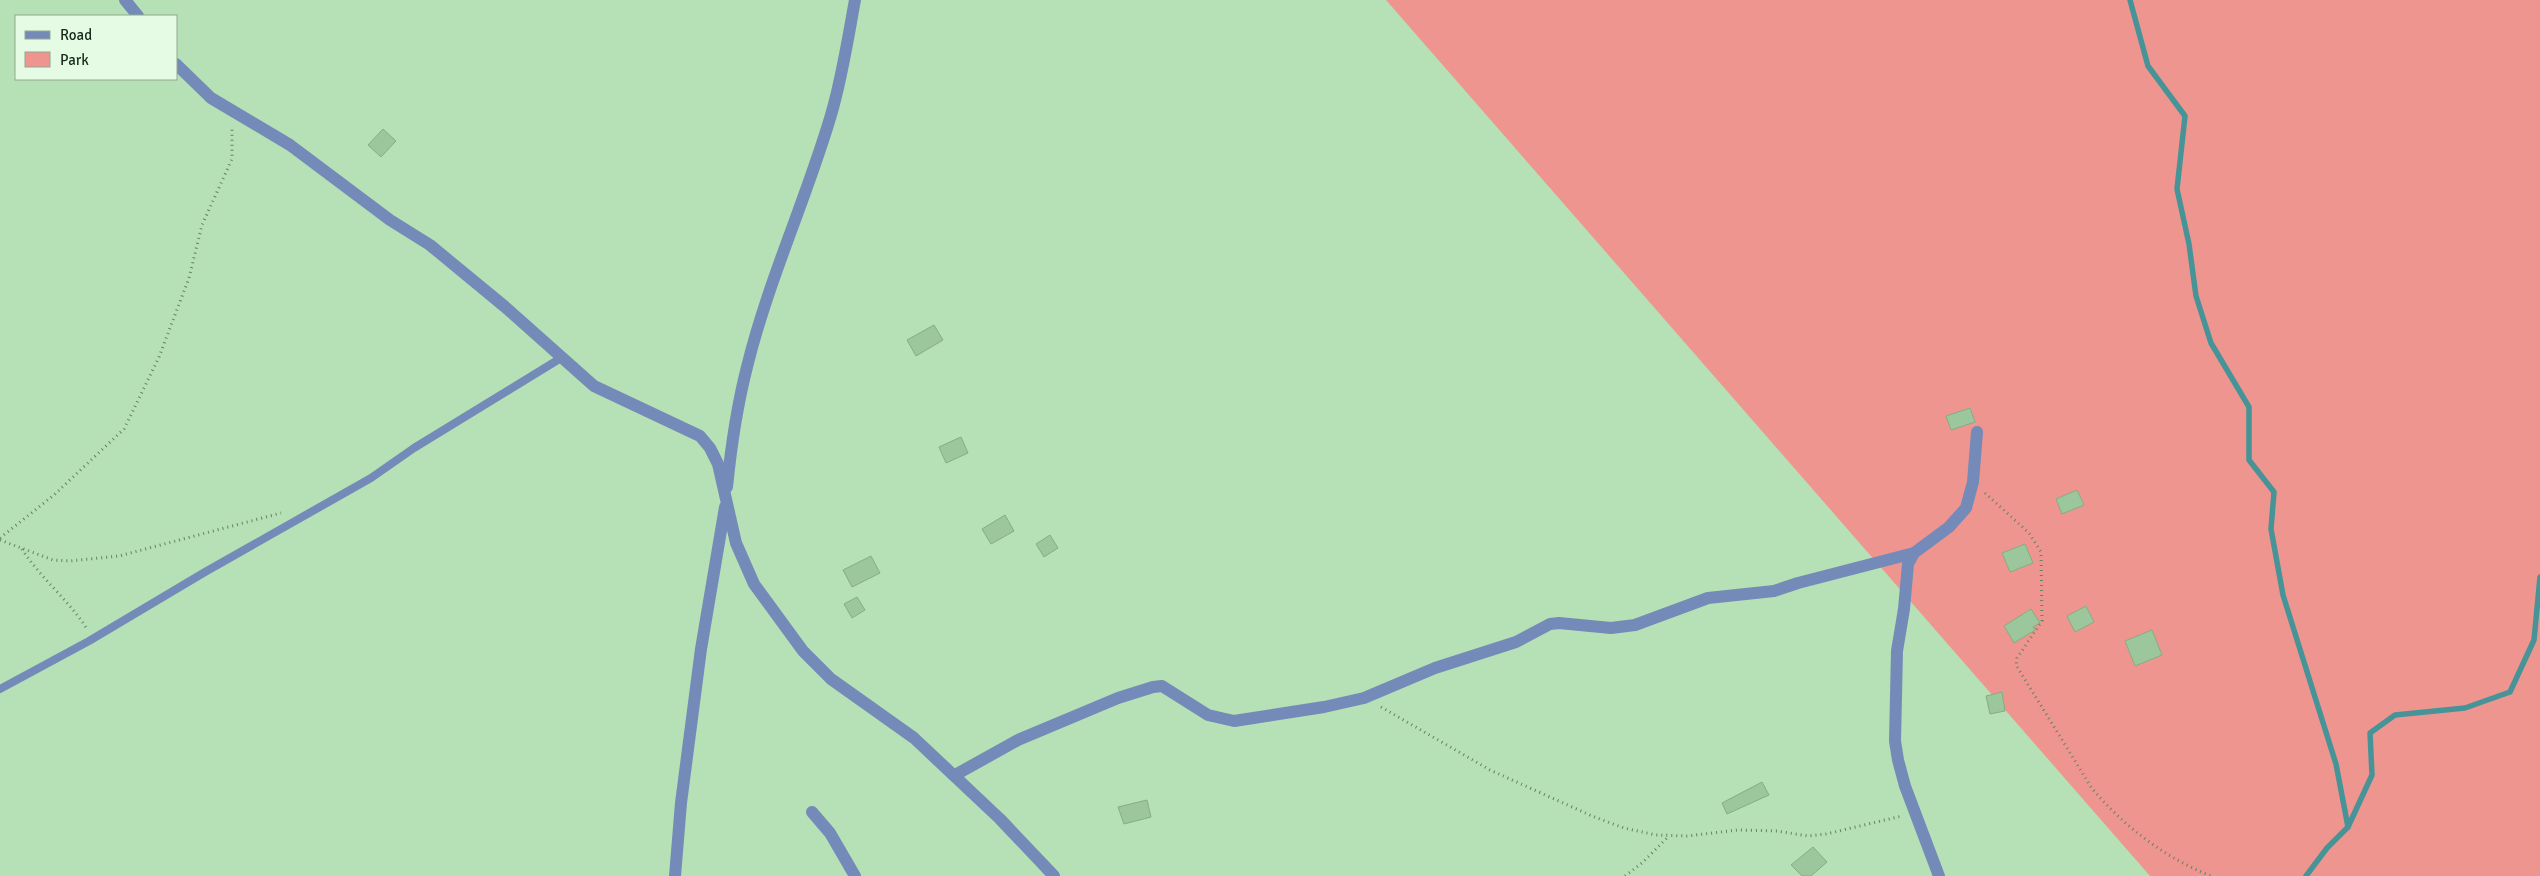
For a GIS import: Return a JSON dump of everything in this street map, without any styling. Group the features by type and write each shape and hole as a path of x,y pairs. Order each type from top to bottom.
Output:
{"street":[{"path":"125,0 137,15"},
{"path":"675,876 681,803 701,649 726,500 731,450 747,367 779,263 798,215 831,114 855,0"},
{"path":"178,66 211,98 290,145 382,214 430,245 504,306 594,386 700,436 710,448 718,464 736,543 754,584 803,651 831,679 906,732 955,776 1054,876"},
{"path":"955,776 1018,740 1118,698 1153,687 1162,686 1208,715 1234,721 1324,707 1364,698 1435,668 1516,642 1550,624 1559,623 1611,628 1635,625 1708,598 1774,591 1914,553 1957,520 1966,508 1973,482 1977,432"},
{"path":"1914,553 1908,564 1904,609 1897,651 1895,741 1905,786 1939,876"},
{"path":"812,812 830,833 855,876"}],"lane":[{"path":"0,689 93,639 205,572 371,478 414,448 561,358"}],"path":[{"path":"230,110 232,158 202,225 189,278 159,357 124,429 54,495 0,539 52,560 96,560 119,556 283,512"},
{"path":"1973,482 2029,533 2041,552 2042,621 2017,658 2016,665 2091,787 2105,804 2141,836 2162,850 2211,876"},
{"path":"22,548 35,569 80,618 93,639"},
{"path":"1364,698 1490,770 1592,816 1624,828 1668,837 1738,830 1777,830 1808,836 1826,834 1915,813"},
{"path":"1626,876 1668,837"}],"green space":[{"path":"1386,0 2540,0 2540,876 2150,876"}],"building":[{"path":"383,129 396,141 381,157 368,145"},
{"path":"934,325 943,340 916,356 907,340"},
{"path":"1970,408 1975,422 1951,430 1946,416"},
{"path":"961,437 968,453 946,463 939,447"},
{"path":"2077,490 2084,505 2062,514 2056,499"},
{"path":"1005,515 1014,531 991,544 982,529"},
{"path":"1050,535 1058,548 1044,557 1036,544"},
{"path":"2025,544 2033,563 2010,572 2002,553"},
{"path":"871,556 880,573 852,587 843,570"},
{"path":"857,597 865,610 852,618 844,604"},
{"path":"2086,606 2094,622 2075,632 2067,616"},
{"path":"2031,609 2040,623 2033,627 2035,630 2014,643 2004,626"},
{"path":"2152,630 2162,655 2135,666 2125,641"},
{"path":"2002,692 2005,711 1990,714 1986,696"},
{"path":"1762,782 1769,795 1727,814 1722,803"},
{"path":"1147,800 1151,817 1124,824 1118,807"},
{"path":"1813,847 1827,862 1811,876 1802,876 1791,865"}],"waterway":[{"path":"2130,0 2148,66 2185,116 2177,189 2189,244 2196,296 2211,343 2249,407 2249,460 2274,492 2271,529 2283,595 2336,764 2348,827 2327,848 2306,876"},
{"path":"2348,827 2372,775 2370,733 2395,715 2465,708 2510,692 2534,640 2540,577"}]}
